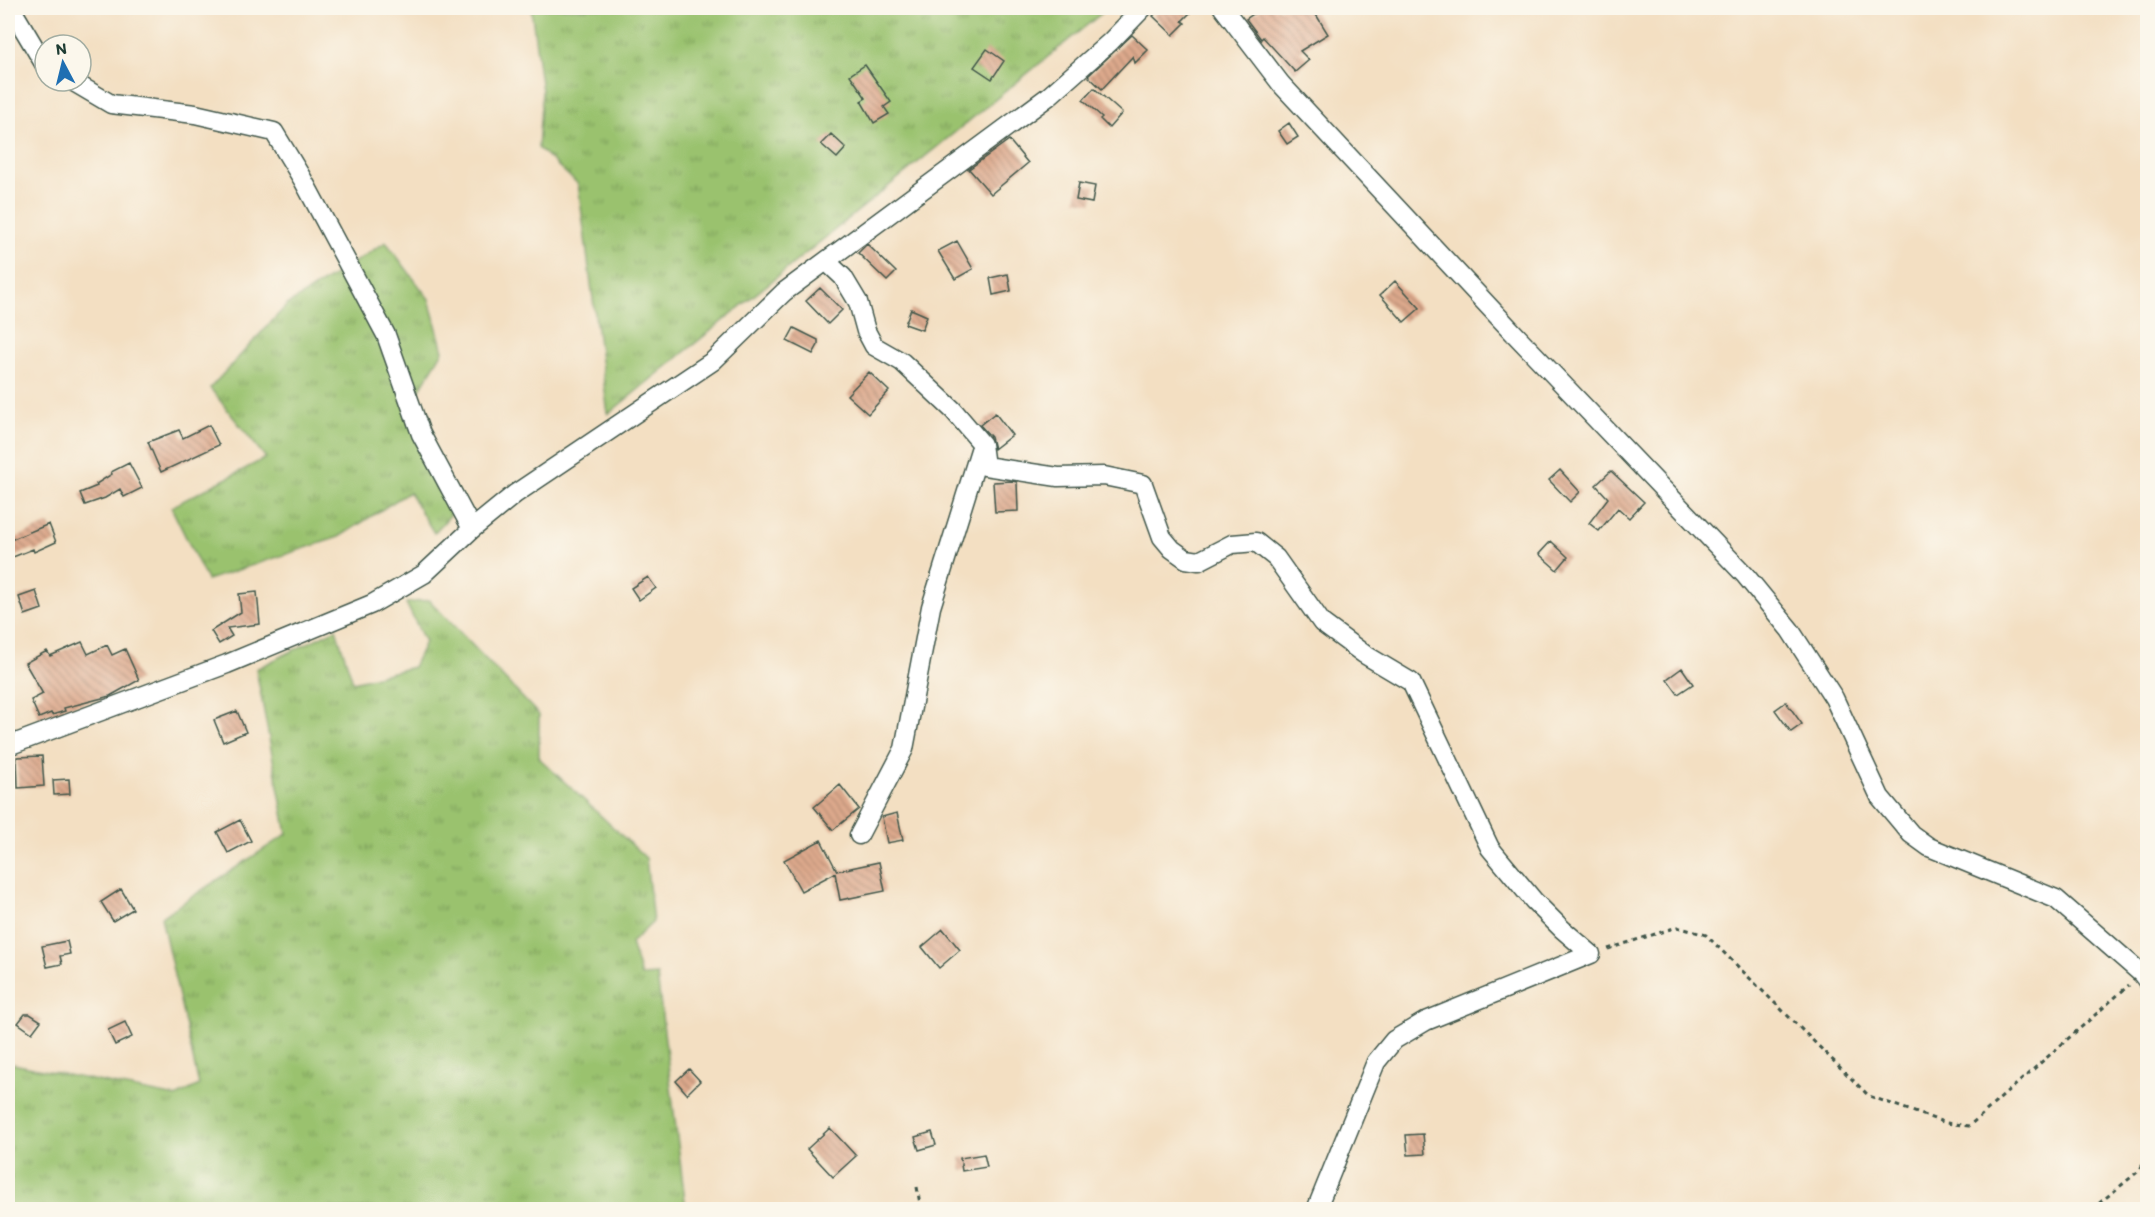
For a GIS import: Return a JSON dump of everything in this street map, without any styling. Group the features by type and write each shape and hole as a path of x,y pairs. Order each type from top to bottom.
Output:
{"street":[{"path":"11,8 33,45"},
{"path":"8,746 227,664 372,604 424,574 472,529 515,494 713,361 784,292 1049,96 1110,42 1143,8"},
{"path":"1223,8 1281,84 1509,328 1745,575 1790,630 1834,699 1880,797 1911,834 1929,847 2056,899 2145,978"},
{"path":"92,93 111,104 195,114 274,132 303,180 386,334 421,434 472,529"},
{"path":"827,262 843,277 858,302 866,330 874,346 902,362 930,387 982,444 985,466 1058,477 1104,476 1143,484 1162,537 1186,560 1199,561 1232,544 1256,542 1276,558 1322,623 1365,654 1411,682 1490,848 1534,901 1592,954"},
{"path":"859,835 903,749 931,607 982,444"},
{"path":"1559,966 1563,950 1562,929"},
{"path":"1316,1209 1376,1062 1394,1040 1426,1021 1592,954"}],"path":[{"path":"1592,954 1677,927 1706,935 1869,1096 1946,1123 1969,1126 2145,978"},
{"path":"2093,1209 2140,1170 2148,1154"},
{"path":"917,1187 921,1209"}],"green space":[{"path":"531,8 1108,8 608,414 578,184 538,148 542,91"},
{"path":"386,242 429,299 443,351 406,412 452,513 434,533 409,492 339,537 207,580 171,507 266,458 210,388 287,305"},
{"path":"429,600 539,715 539,758 646,858 653,922 631,943 641,976 657,975 686,1209 8,1209 8,1063 176,1097 199,1085 161,917 287,834 256,669 336,629 353,682 413,667 425,642 406,603"}],"building":[{"path":"1161,8 1195,8 1182,21 1185,23 1173,35 1153,16"},
{"path":"1262,8 1312,8 1328,34 1300,51 1309,60 1295,72 1263,37 1261,39 1246,19"},
{"path":"1132,35 1148,50 1135,63 1133,56 1102,89 1088,76"},
{"path":"987,49 1004,61 992,79 974,67"},
{"path":"865,65 891,102 884,107 889,114 874,123 861,101 866,98 850,75"},
{"path":"1094,88 1122,113 1109,128 1100,119 1102,117 1083,100"},
{"path":"1289,123 1298,137 1287,144 1278,131"},
{"path":"831,134 846,148 837,158 821,144"},
{"path":"1009,140 1028,163 991,194 969,169"},
{"path":"1079,183 1095,186 1092,203 1076,200"},
{"path":"957,241 973,269 955,279 938,251"},
{"path":"867,244 896,272 887,281 858,253"},
{"path":"1008,274 1011,291 993,295 990,278"},
{"path":"1395,281 1420,308 1404,322 1380,295"},
{"path":"820,288 842,310 828,324 806,301"},
{"path":"911,309 927,316 922,330 905,324"},
{"path":"794,328 818,340 813,354 787,341"},
{"path":"869,372 889,391 868,414 847,395"},
{"path":"995,413 1012,435 994,449 991,437 980,425"},
{"path":"209,425 219,445 161,472 148,442 179,430 183,438"},
{"path":"129,463 142,488 124,497 120,489 105,498 85,505 80,493 97,486 96,484 112,474 111,472"},
{"path":"1560,470 1580,492 1570,502 1549,480"},
{"path":"1611,471 1644,502 1629,518 1618,508 1599,531 1589,523 1608,498 1596,485"},
{"path":"993,482 1017,482 1018,511 995,512"},
{"path":"49,524 56,542 34,552 33,549 8,559 8,541"},
{"path":"1551,541 1568,557 1557,570 1539,554"},
{"path":"648,577 656,588 639,600 631,588"},
{"path":"36,591 42,609 25,615 19,597"},
{"path":"257,592 260,624 227,628 232,636 219,644 211,631 241,612 239,594"},
{"path":"82,642 88,654 107,645 112,655 125,649 139,680 110,696 64,708 65,711 39,718 31,700 43,694 25,663 47,651 50,656"},
{"path":"1682,668 1693,684 1678,694 1667,679"},
{"path":"1786,702 1802,724 1791,732 1775,710"},
{"path":"237,711 246,732 223,742 214,720"},
{"path":"42,756 44,786 18,788 17,757"},
{"path":"69,779 70,794 54,795 53,780"},
{"path":"840,785 859,809 833,830 814,807"},
{"path":"897,813 903,840 887,843 882,817"},
{"path":"240,820 251,841 228,853 217,832"},
{"path":"821,840 837,871 879,862 885,891 840,900 835,873 801,891 784,860"},
{"path":"121,889 133,909 113,921 101,902"},
{"path":"943,929 960,950 939,968 922,947"},
{"path":"67,941 70,954 60,956 62,964 47,967 42,946"},
{"path":"25,1014 30,1014 41,1021 32,1033 18,1023"},
{"path":"125,1022 132,1037 115,1045 108,1030"},
{"path":"689,1069 700,1081 687,1094 676,1081"},
{"path":"830,1128 856,1156 833,1177 807,1149"},
{"path":"932,1132 936,1145 919,1150 915,1137"},
{"path":"1423,1134 1425,1154 1408,1155 1406,1135"},
{"path":"984,1154 987,1167 962,1171 960,1158"}]}
